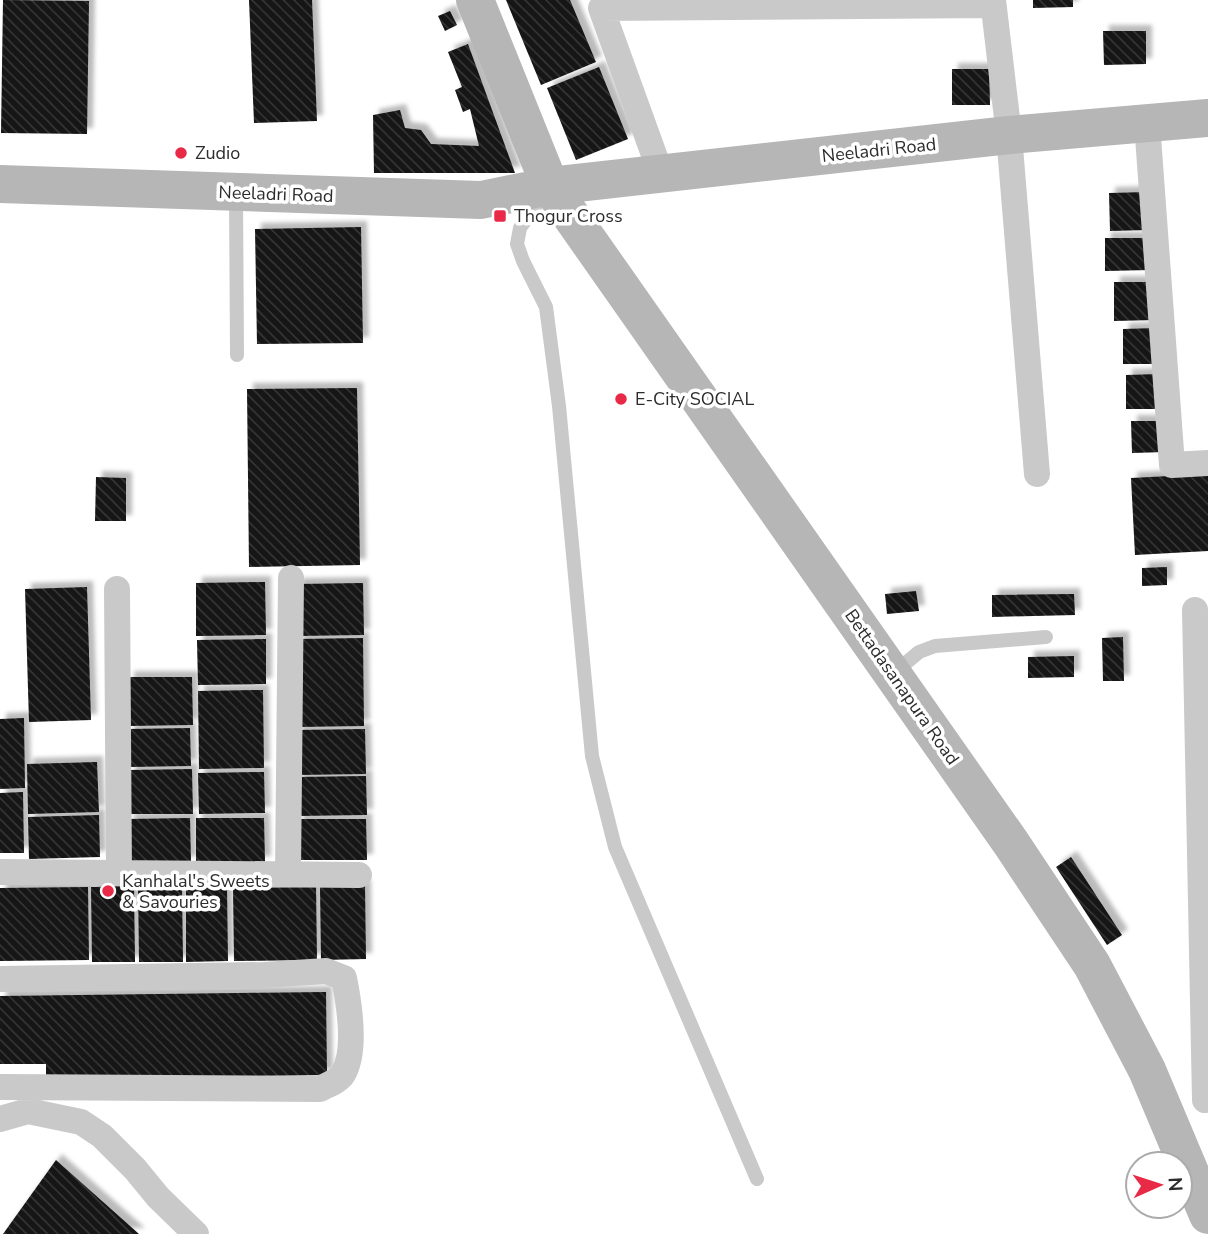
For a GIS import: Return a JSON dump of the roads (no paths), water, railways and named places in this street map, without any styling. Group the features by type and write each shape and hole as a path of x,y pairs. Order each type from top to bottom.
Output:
{"street":[{"path":"475,0 550,186"},
{"path":"661,174 601,8 993,3 1009,135 1037,474"},
{"name":"Neeladri Road","path":"0,184 481,200 550,186 1009,135 1208,118"},
{"path":"1147,123 1171,465 1208,463"},
{"name":"Bettadasanapura Road","path":"550,186 1011,843 1092,965 1147,1070 1208,1215"},
{"path":"288,873 291,578"},
{"path":"117,589 119,873"},
{"path":"1159,1100 1206,1100 1203,754 1195,610"},
{"path":"0,873 359,875"},
{"path":"0,979 264,975 327,971 344,978 350,1007 349,1059 342,1076 320,1089 0,1087"},
{"path":"0,1119 28,1111 81,1122 102,1136 196,1234"}],"lane":[{"path":"550,186 520,228 517,244 546,307 560,420 592,756 615,846 757,1179"},
{"path":"236,192 237,355"},
{"path":"892,674 919,652 934,646 1046,637"}],"place":[{"name":"Zudio","path":"181,153"},
{"name":"Thogur Cross","path":"500,216"},
{"name":"E-City SOCIAL","path":"621,399"},
{"name":"Kanhalal's Sweets & Savouries","path":"108,891"}]}
